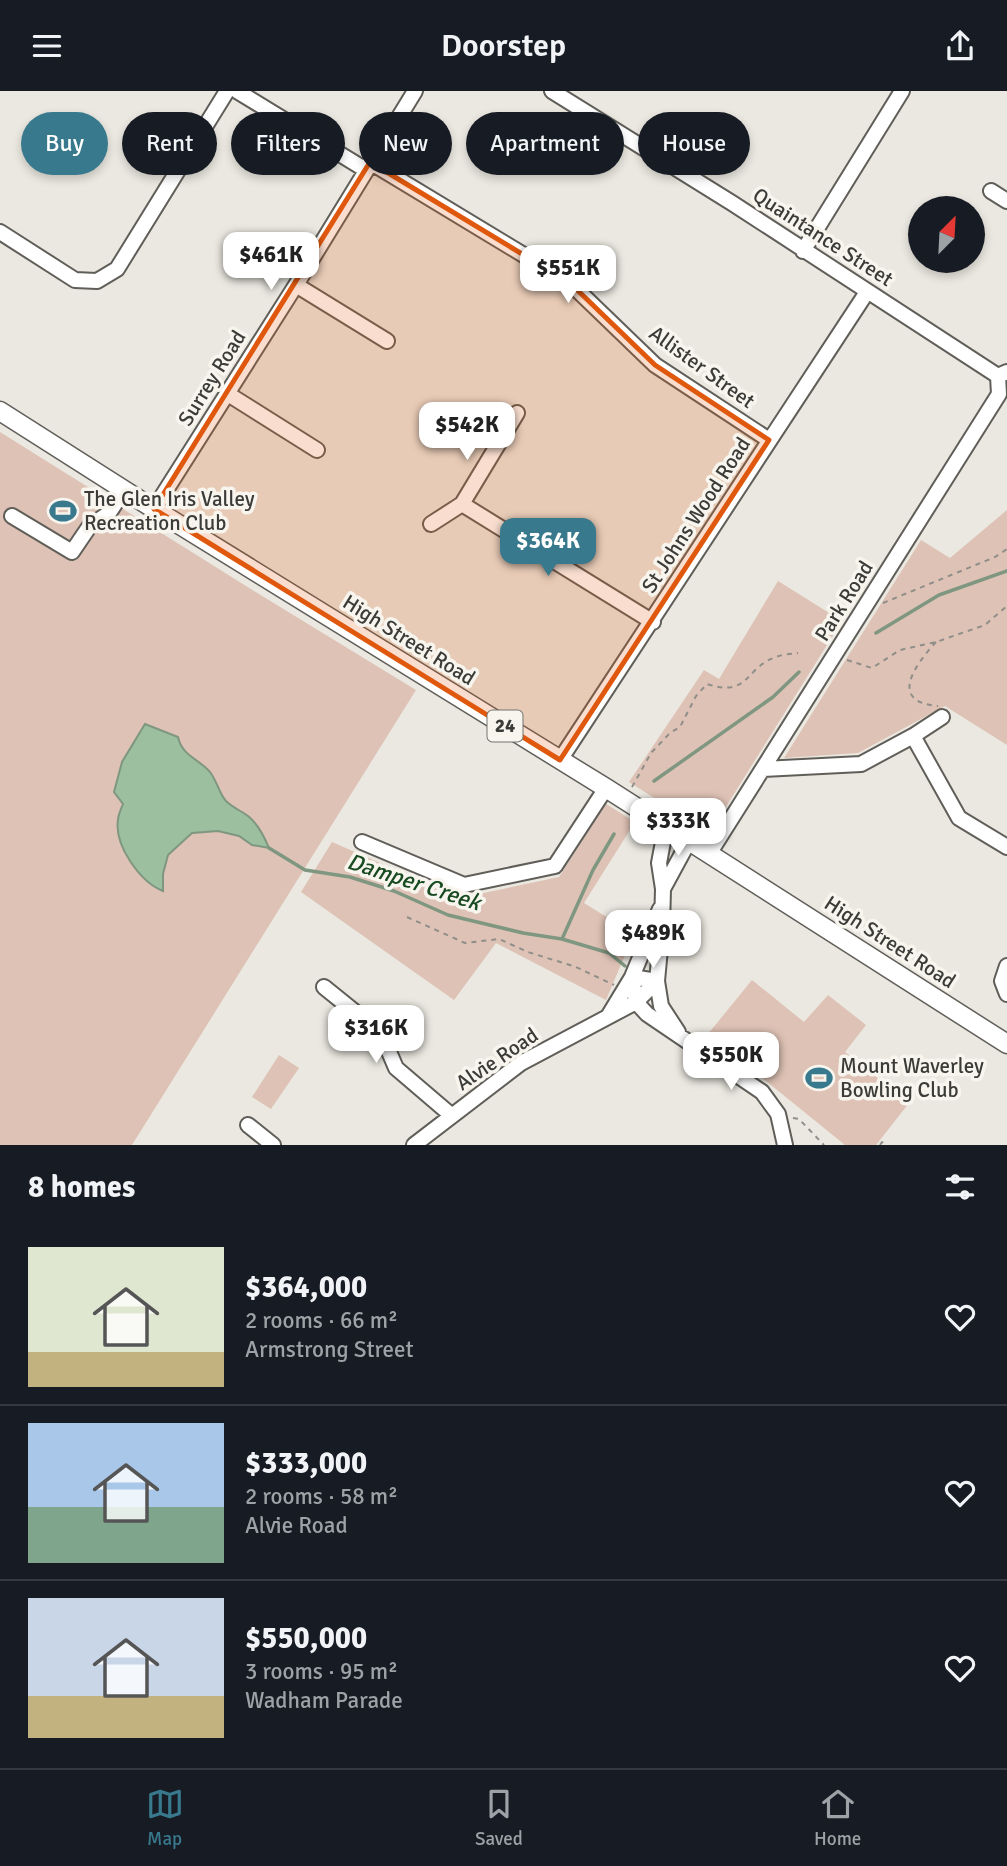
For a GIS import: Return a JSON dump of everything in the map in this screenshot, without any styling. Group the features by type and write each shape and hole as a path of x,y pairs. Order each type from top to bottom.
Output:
{"main road":[{"name":"High Street Road","path":"0,411 606,788 1007,1044"}],"street":[{"path":"0,233 75,280 97,281 117,269 228,91"},
{"name":"Allister Street","path":"237,91 359,161"},
{"name":"Surrey Road","path":"402,112 415,91"},
{"name":"Quaintance Street","path":"552,91 732,203 867,292 1003,374"},
{"path":"803,251 902,91"},
{"name":"Surrey Road","path":"154,509 363,175"},
{"name":"Allister Street","path":"384,175 570,283 655,365 769,440"},
{"path":"992,191 1007,201"},
{"path":"296,285 387,341"},
{"name":"St Johns Wood Road","path":"560,760 867,292"},
{"name":"Park Road","path":"709,854 999,394 1003,374"},
{"path":"228,394 317,450"},
{"path":"431,524 462,504 517,413"},
{"path":"12,516 72,552 89,527 109,513 124,490"},
{"path":"462,504 653,622"},
{"path":"763,769 861,764 913,736 945,712"},
{"path":"913,736 960,818 1007,847"},
{"path":"362,842 464,885 555,866 606,788"},
{"name":"Alvie Road","path":"414,1145 521,1063 636,1002 657,981 663,889 659,863 666,826"},
{"name":"Alvie Road","path":"663,889 689,841"},
{"name":"Alvie Road","path":"609,1015 632,977 661,906"},
{"path":"662,926 686,940"},
{"path":"1007,967 1002,981 1007,994"},
{"path":"686,1041 672,1025 662,1006 657,981 632,977 636,1002 647,1014 686,1041 762,1092 778,1114 785,1145"},
{"path":"324,987 381,1033 396,1068 451,1115"},
{"path":"248,1125 273,1145"}],"path":[{"path":"868,602 881,604 995,557 1007,549"},
{"path":"833,658 872,668 900,650 936,642 985,625 1007,606"},
{"path":"936,642 914,670 909,682 909,692 926,705 945,712"},
{"path":"632,788 651,753 670,733 680,727 696,697 707,684 722,689 745,683 775,657 798,653"},
{"path":"407,917 465,943 499,939 528,952 576,967 624,991"},
{"path":"778,1114 799,1119 824,1145"},
{"path":"880,1145 882,1142 886,1145"}],"highlighted area":[{"path":"370,162 570,283 655,365 769,440 560,760 154,509"}],"shaded area":[{"path":"0,432 416,690 132,1145 0,1145"},
{"path":"1007,510 1007,745 945,706 858,753 784,758 921,540 950,558"},
{"path":"778,581 842,621 712,829 705,830 629,782 704,670 719,679"},
{"path":"145,724 178,737 183,749 210,772 226,801 255,823 269,848 252,845 239,836 218,831 192,833 168,855 163,874 163,891 146,880 130,861 120,840 118,818 123,804 114,792 122,762"},
{"path":"606,804 635,822 584,903 634,934 606,1000 496,943 454,1000 301,892 332,842 460,898 559,877"},
{"name":"Mount Waverley Bowling Club","path":"752,980 804,1022 828,995 866,1025 845,1052 909,1103 876,1145 845,1145 708,1034"},
{"path":"279,1055 299,1068 271,1109 252,1097"}],"waterway":[{"name":"Damper Creek","path":"876,633 939,595 1007,571"},
{"name":"Damper Creek","path":"654,781 773,697 799,672"},
{"name":"Damper Creek","path":"269,848 305,870 350,877 394,891 448,915 523,933 562,939 593,870 614,834"},
{"path":"562,939 609,953 625,966"}],"place":[{"name":"The Glen Iris Valley Recreation Club","path":"63,511"},
{"name":"Mount Waverley Bowling Club","path":"819,1078"}]}
